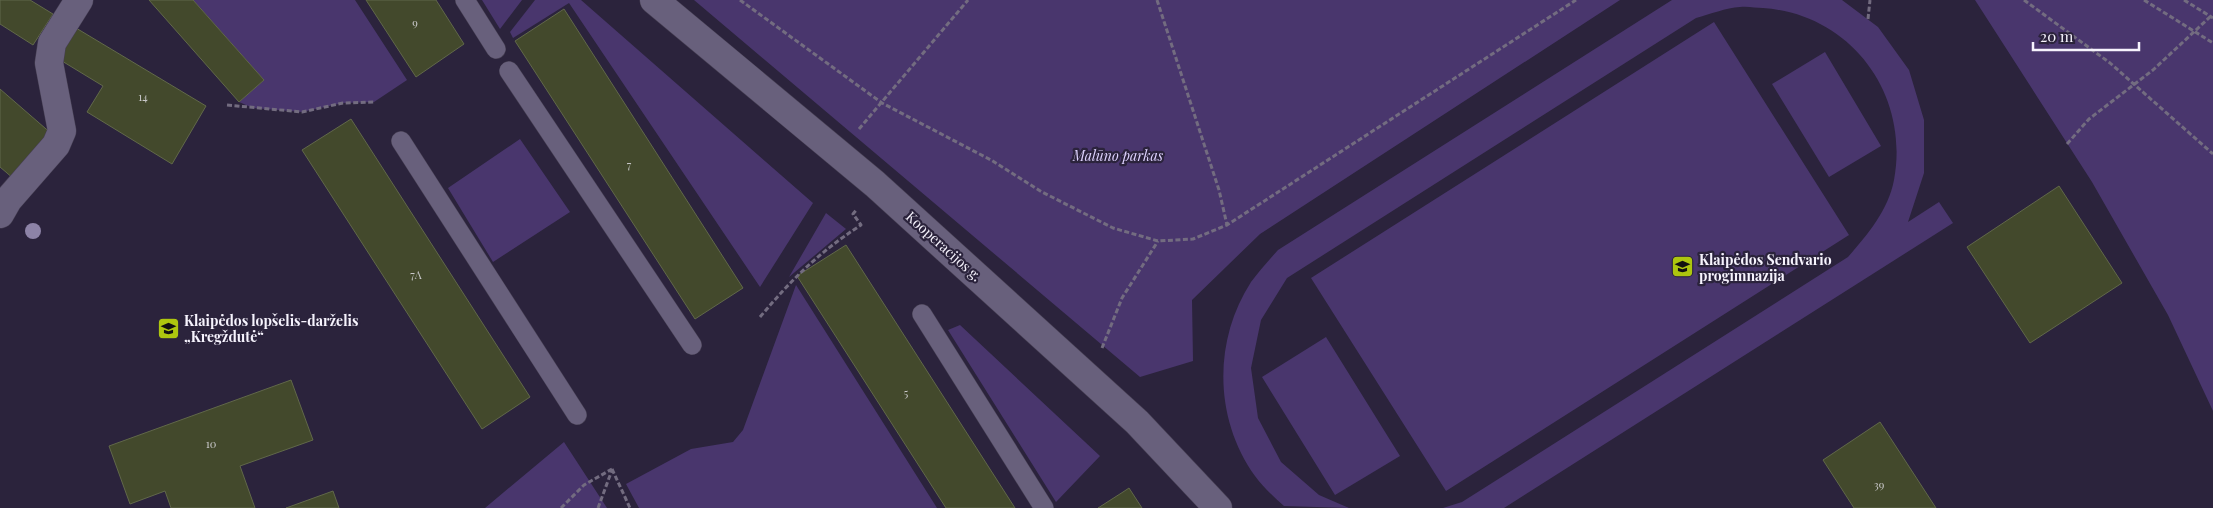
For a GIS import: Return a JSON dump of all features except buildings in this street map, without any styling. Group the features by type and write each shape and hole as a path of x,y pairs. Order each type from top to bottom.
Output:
{"street":[{"path":"0,214 8,200 56,145 62,131 49,63 52,42 79,0"},
{"name":"Kooperacijos g.","path":"654,0 875,184 1137,422 1218,508"}],"lane":[{"path":"464,0 496,49"},
{"path":"509,71 692,345"},
{"path":"401,141 577,415"},
{"path":"922,314 1044,508"}],"path":[{"path":"740,0 882,103 991,160 1042,192 1113,228 1158,241 1192,239 1227,225 1576,0"},
{"path":"882,103 968,0"},
{"path":"1157,0 1219,190 1227,225"},
{"path":"1868,19 1870,0"},
{"path":"2024,0 2110,63 2213,154"},
{"path":"2144,0 2213,43"},
{"path":"2067,144 2089,119 2153,70 2212,17 2184,0"},
{"path":"227,105 302,112 343,103 374,102"},
{"path":"760,317 790,281 828,247 861,225"},
{"path":"1090,378 1122,298 1158,241"},
{"path":"561,508 584,485 612,469"},
{"path":"598,508 612,469"},
{"path":"612,469 630,508"}],"green space":[{"path":"193,0 355,0 407,80 374,102 343,103 302,112 253,108 239,102 264,80"},
{"path":"482,0 522,0 500,29"},
{"path":"535,0 581,0 813,203 760,287 569,3 513,38 510,32"},
{"name":"Malūno parkas","path":"694,0 1620,0 1260,234 1192,300 1193,361 1140,377"},
{"path":"1672,0 1842,0 1878,27 1909,70 1924,120 1924,173 1908,222 1939,202 1953,223 1504,508 1443,508 1462,502 1848,257 1882,212 1894,180 1897,148 1893,118 1883,89 1867,64 1847,42 1823,25 1795,14 1763,8 1735,8 1696,18 1287,278 1261,320 1251,368 1258,418 1281,462 1319,495 1349,508 1284,506 1258,480 1241,454 1232,430 1226,405 1223,380 1225,354 1230,329 1239,305 1254,278 1278,250"},
{"path":"1975,0 2213,0 2213,411 2168,315 2092,182"},
{"path":"1714,22 1849,235 1446,491 1311,278"},
{"path":"1825,52 1881,146 1829,177 1772,84"},
{"path":"520,139 570,212 493,262 448,188"},
{"path":"826,213 846,229 789,277"},
{"path":"796,285 937,508 639,508 626,484 691,449 733,442 743,430"},
{"path":"960,325 1100,456 1056,502 948,330"},
{"path":"1326,337 1400,456 1335,495 1262,377"},
{"path":"564,442 607,508 485,508"}],"place":[{"name":"Klaipėdos Sendvario progimnazija","path":"1683,267"},
{"name":"Klaipėdos lopšelis-darželis „Kregždutė“","path":"168,328"}]}
